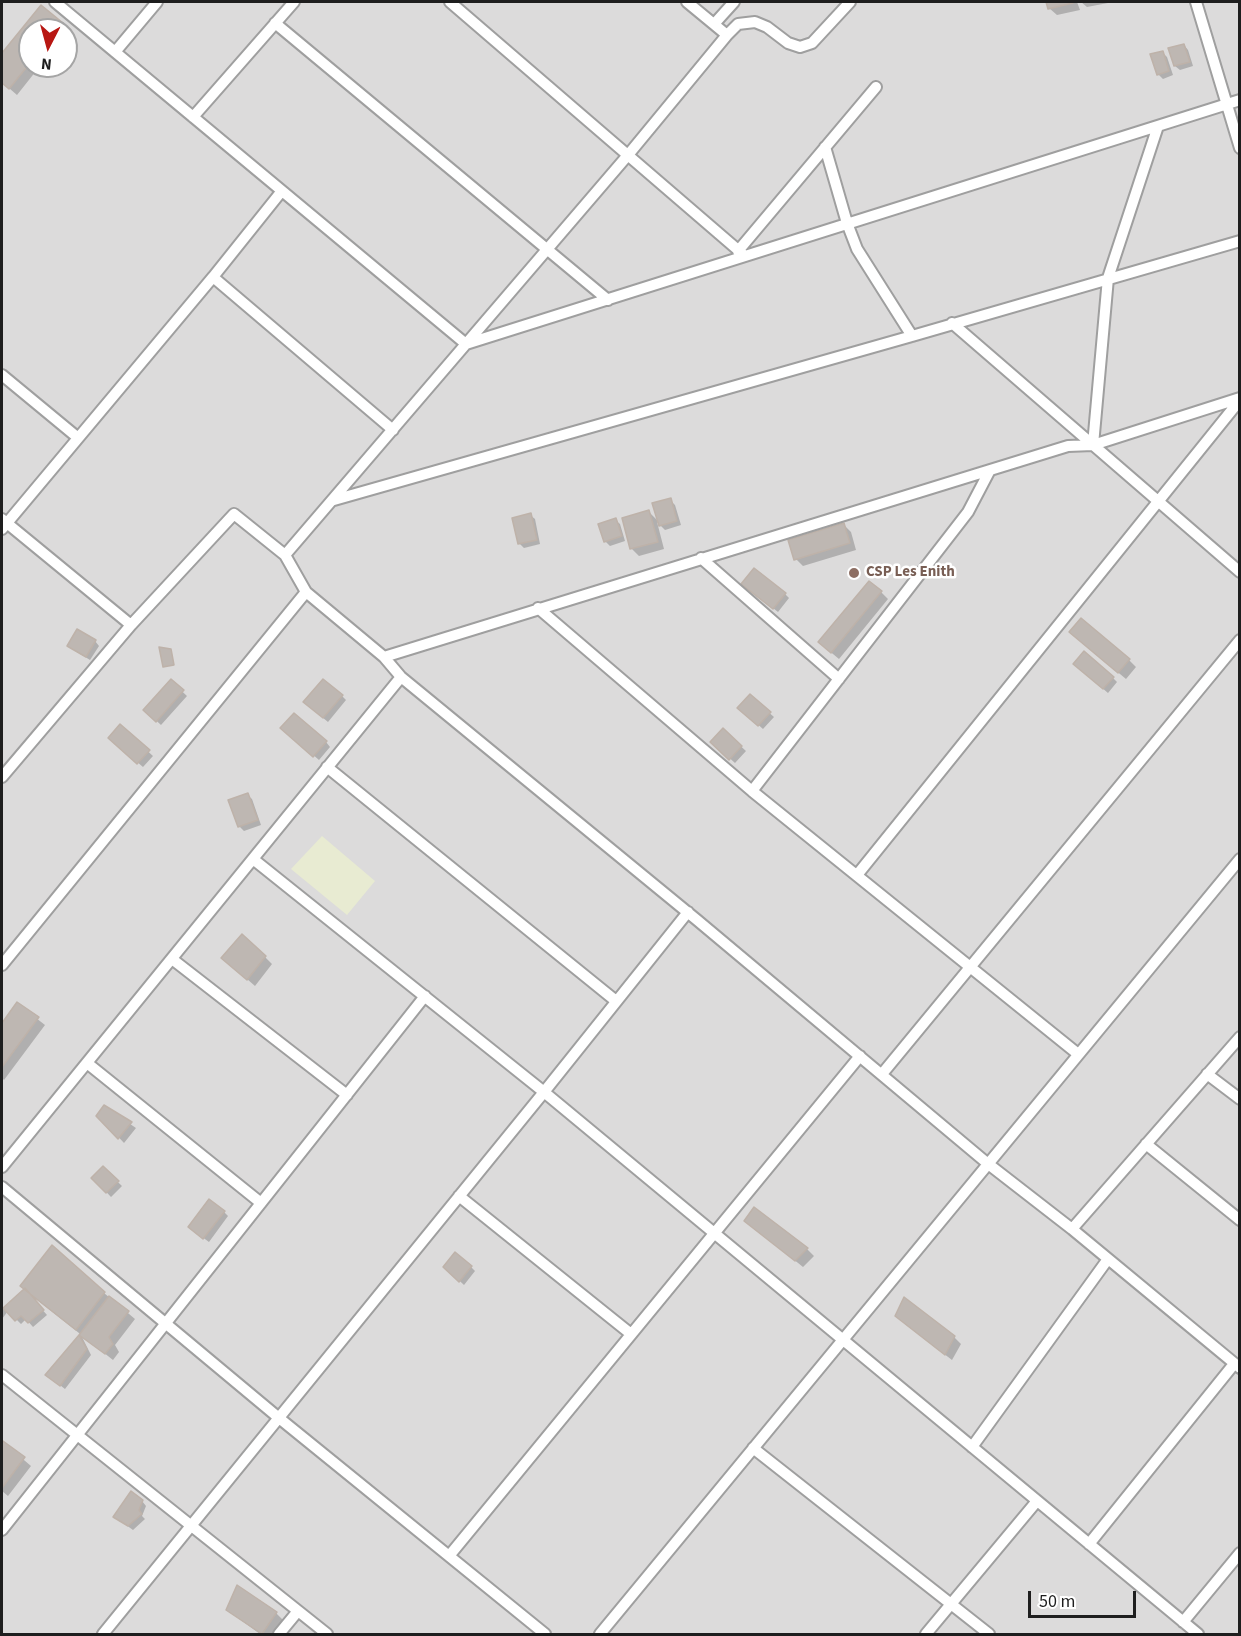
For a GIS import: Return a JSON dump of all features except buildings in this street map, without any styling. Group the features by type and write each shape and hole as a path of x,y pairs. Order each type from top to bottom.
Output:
{"street":[{"path":"55,2 466,344"},
{"path":"115,52 157,2"},
{"path":"193,117 294,2"},
{"path":"450,2 741,254"},
{"path":"687,2 727,35"},
{"path":"715,23 734,2"},
{"path":"285,555 738,24 755,22 767,27 788,43 800,47 812,43 850,2"},
{"path":"1196,2 1239,148"},
{"path":"275,23 608,300"},
{"path":"741,254 825,147 876,87"},
{"path":"466,344 608,300 741,254 1239,100"},
{"path":"1093,445 1108,278 1158,126"},
{"path":"825,147 857,249 912,336"},
{"path":"130,625 3,524 213,277 281,192"},
{"path":"334,500 1239,241"},
{"path":"213,277 393,430"},
{"path":"952,323 1239,572"},
{"path":"2,375 77,437"},
{"path":"384,657 1068,446 1093,445 1239,399"},
{"path":"857,875 1239,399"},
{"path":"752,791 968,512 990,470"},
{"path":"2,777 130,625 234,514 285,555 306,592 384,657 401,677 987,1163 1072,1229 1237,1366 1089,1544"},
{"path":"701,558 839,679"},
{"path":"2,965 306,592"},
{"path":"538,608 752,791 1078,1054"},
{"path":"882,1074 1239,640"},
{"path":"2,1167 401,677"},
{"path":"327,767 616,1001"},
{"path":"253,859 544,1092 1198,1635"},
{"path":"600,1635 1239,859"},
{"path":"103,1635 544,1092 687,912"},
{"path":"172,958 347,1095"},
{"path":"2,1530 6,1516 77,1435 425,996"},
{"path":"1072,1229 1239,1037"},
{"path":"449,1556 860,1056"},
{"path":"87,1063 261,1203"},
{"path":"1207,1074 1239,1100"},
{"path":"1146,1144 1239,1220"},
{"path":"2,1187 279,1418 545,1635"},
{"path":"459,1196 631,1334"},
{"path":"972,1447 1108,1259"},
{"path":"2,1375 327,1635"},
{"path":"753,1448 990,1635"},
{"path":"926,1635 1037,1501"},
{"path":"1183,1622 1239,1553"},
{"path":"279,1635 298,1611"}],"shaded area":[{"path":"2,2 1239,2 1239,1634 2,1634"}],"green space":[{"path":"322,836 375,881 347,915 291,869"}],"place":[{"name":"CSP Les Enith","path":"854,573"}]}
